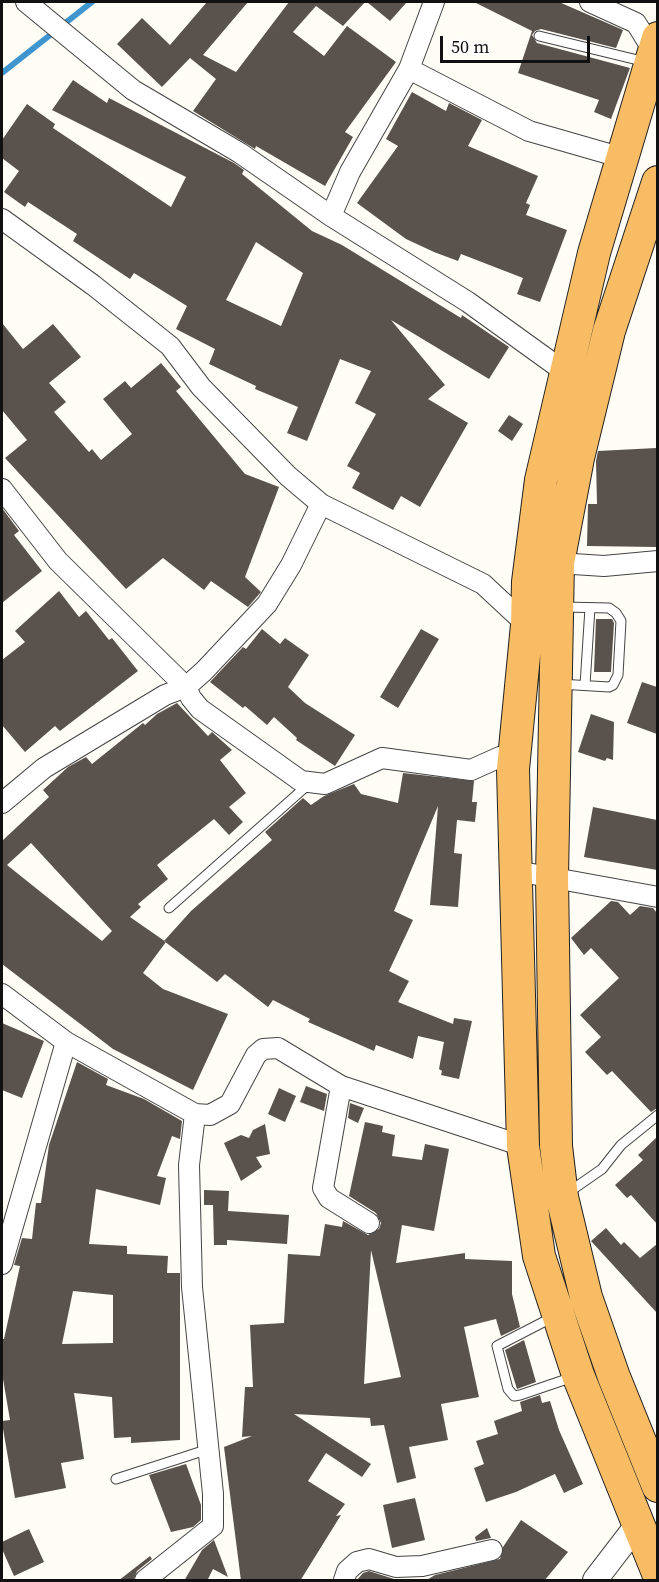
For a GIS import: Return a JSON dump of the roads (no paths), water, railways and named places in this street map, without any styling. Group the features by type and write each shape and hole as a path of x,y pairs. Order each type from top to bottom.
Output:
{"highway":[{"path":"654,51 594,253 541,480 528,582 527,625 513,769 523,1146 539,1256 578,1375 657,1573"},
{"path":"657,182 609,331 576,468 558,563 557,606 570,685 552,877 556,1146 562,1197 586,1298 618,1388 657,1486"}],"street":[{"path":"26,2 133,90 240,153 331,216 468,302 565,372"},
{"path":"331,216 350,172 409,69 434,2"},
{"path":"590,2 636,23 654,51"},
{"path":"409,69 530,132 623,158"},
{"path":"2,219 93,285 170,346 201,387 288,476 321,504 483,584 527,625"},
{"path":"2,489 58,561 186,687 190,698 200,709 287,772 310,783 325,784 382,758 471,770 500,758 512,756 513,769"},
{"path":"4,796 44,768 165,695 186,687 231,645 267,604 291,566 321,504"},
{"path":"558,563 604,566 657,561"},
{"path":"516,871 657,897"},
{"path":"2,994 66,1042 195,1114 210,1115 230,1104 256,1055 263,1049 278,1048 341,1086 523,1146"},
{"path":"2,1263 66,1042"},
{"path":"341,1086 323,1188 329,1198 369,1223"},
{"path":"145,1581 213,1526 209,1449 192,1276 189,1165 195,1114"},
{"path":"595,1581 638,1524"},
{"path":"344,1581 347,1571 363,1560 369,1559 396,1567 422,1566 492,1550"}],"lane":[{"path":"539,36 654,51"},
{"path":"557,606 609,608 620,619 618,675 609,687 570,685 590,608"},
{"path":"169,908 310,783"},
{"path":"562,1197 602,1169 621,1145 657,1115"},
{"path":"557,1315 497,1346 508,1389 514,1396 520,1395 578,1375"},
{"path":"116,1479 209,1449"}],"waterway":[{"path":"2,73 92,2"}]}
